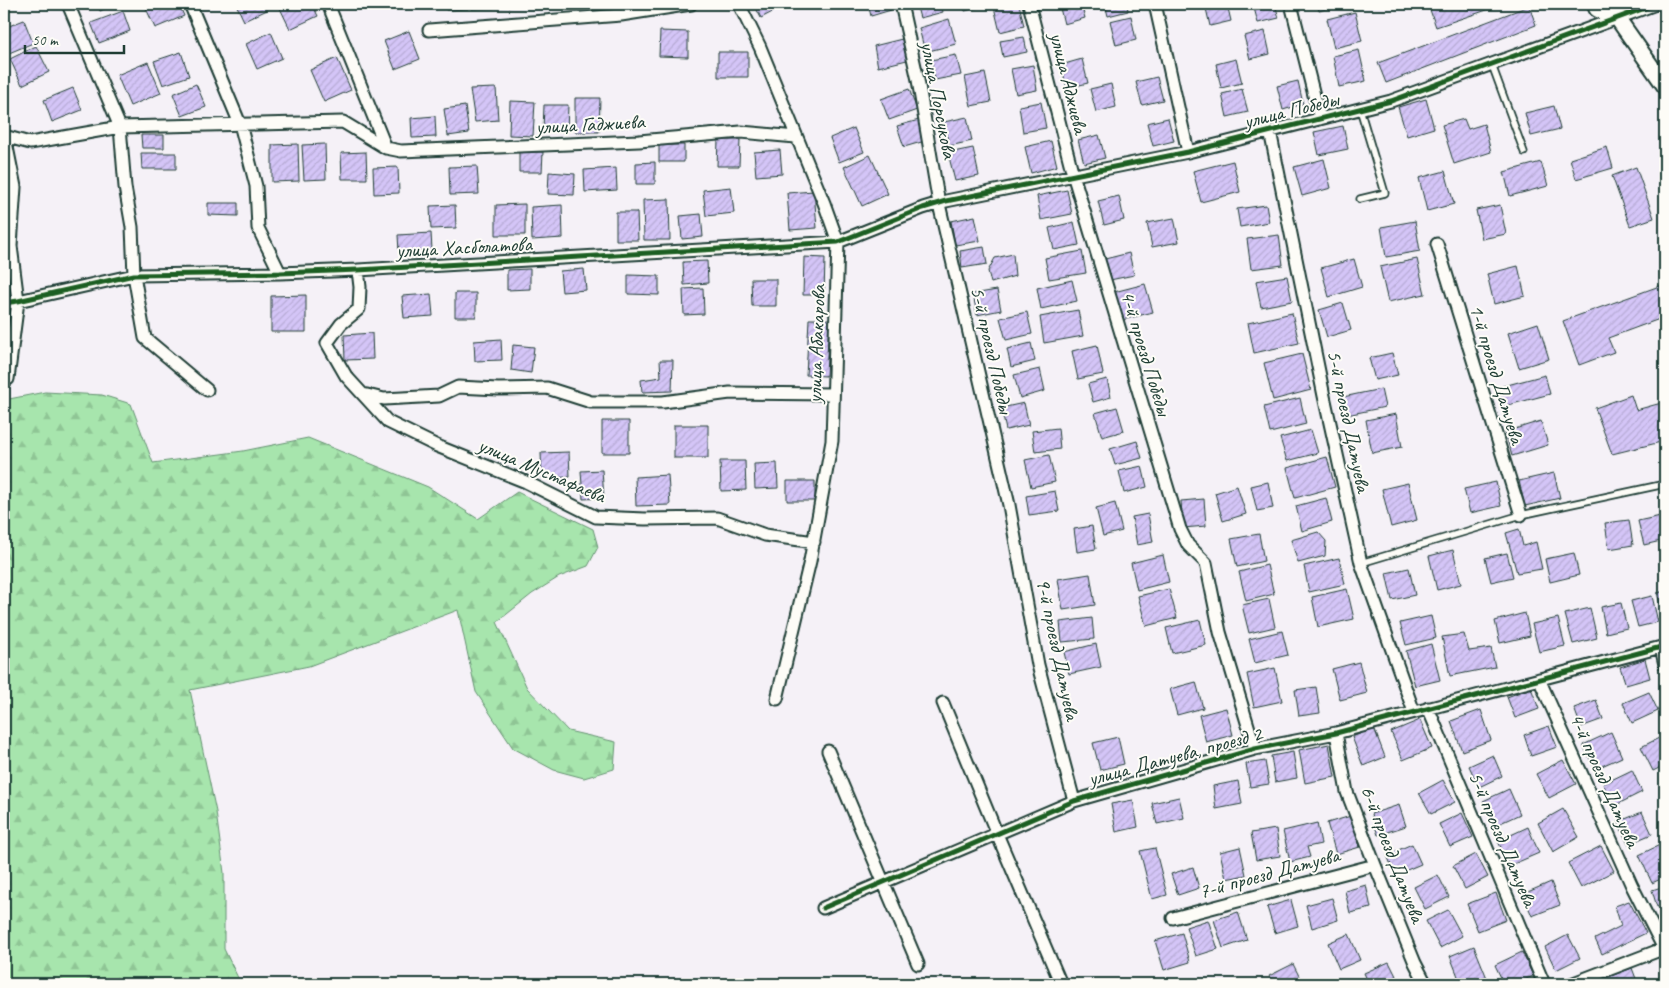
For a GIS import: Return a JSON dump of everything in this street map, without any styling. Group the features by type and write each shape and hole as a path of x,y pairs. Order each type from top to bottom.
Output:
{"street":[{"path":"68,4 120,127 125,187 132,227 134,275 145,338 207,390"},
{"path":"190,4 240,124 256,186 258,228 280,273"},
{"path":"328,4 386,148"},
{"path":"429,30 621,15 691,4"},
{"name":"улица Абакарова","path":"739,4 760,47 838,242 832,440 814,542 777,699"},
{"name":"улица Порсукова","path":"901,4 918,80 939,204"},
{"name":"улица Аджиева","path":"1030,4 1072,173"},
{"path":"1156,4 1188,152"},
{"path":"1291,4 1320,119"},
{"path":"1595,4 1597,9 1618,19 1665,86"},
{"path":"1618,19 1623,4"},
{"name":"улица Победы","path":"923,208 946,201 1072,173 1188,152 1391,102 1656,4"},
{"path":"8,379 18,301 11,246 15,187 5,136 30,143 120,127 342,122 386,148"},
{"name":"улица Гаджиева","path":"386,148 401,151 619,142 741,132 796,137"},
{"name":"5-й проезд Датуева","path":"1270,132 1324,396 1361,563 1414,712"},
{"name":"4-й проезд Победы","path":"1072,173 1180,529 1188,545 1206,562 1220,632 1254,750"},
{"name":"5-й проезд Победы","path":"939,204 1009,505"},
{"name":"улица Хасболатова","path":"4,302 18,301 134,275 358,270 838,242 923,208"},
{"name":"1-й проезд Датуева","path":"1437,244 1521,515"},
{"name":"улица Мустафаева","path":"358,270 360,287 359,309 342,324 327,343 346,376 388,422 437,446 526,482 596,517 645,519 717,518 765,535 814,542"},
{"path":"363,394 384,399 439,396 458,387 498,389 547,388 591,402 663,402 730,393 834,394"},
{"name":"9-й проезд Датуева","path":"1009,505 1038,665 1074,801"},
{"path":"1663,646 1665,665"},
{"name":"улица Датуева, проезд 2","path":"823,908 1074,801 1254,750 1336,733 1663,646"},
{"name":"4-й проезд Датуева","path":"1539,679 1632,886 1665,949"},
{"path":"943,703 1061,984"},
{"name":"5-й проезд Датуева","path":"1428,708 1544,984"},
{"name":"6-й проезд Датуева","path":"1336,733 1347,792 1415,963 1426,984"},
{"path":"828,751 918,964"},
{"name":"7-й проезд Датуева","path":"1173,918 1375,865"},
{"path":"1571,984 1665,949"}],"lane":[{"path":"1492,64 1524,152"},
{"path":"1360,109 1385,193 1360,199"},
{"path":"1361,563 1521,515 1665,484"}],"green space":[{"path":"45,392 102,395 131,404 153,463 243,451 308,438 428,487 478,519 517,492 593,529 598,547 588,566 559,577 532,594 497,622 527,688 568,731 616,742 614,769 584,778 554,770 513,748 476,692 458,610 309,666 190,690 216,812 224,873 224,949 241,984 4,984 4,400"}],"building":[{"path":"97,4 115,4 100,11"},
{"path":"144,4 179,4 184,16 155,28"},
{"path":"236,4 265,4 267,10 244,21"},
{"path":"278,4 312,4 318,16 290,29"},
{"path":"446,4 467,4 468,9 446,10"},
{"path":"472,4 494,4 494,8 472,9"},
{"path":"500,4 527,4 527,6 500,7"},
{"path":"754,4 778,4 780,8 761,18"},
{"path":"868,4 889,4 891,10 871,16"},
{"path":"916,4 941,4 943,12 920,18"},
{"path":"963,4 987,4 987,5 965,11"},
{"path":"1019,4 1024,26 1000,32 994,7"},
{"path":"1059,4 1081,4 1085,18 1064,24"},
{"path":"1105,4 1127,4 1128,11 1108,16"},
{"path":"1205,4 1227,4 1231,21 1210,26"},
{"path":"1253,4 1275,4 1279,18 1258,23"},
{"path":"1317,4 1343,4 1319,11"},
{"path":"1428,4 1498,4 1499,6 1436,27"},
{"path":"1529,6 1536,25 1386,83 1378,63"},
{"path":"123,11 130,31 99,43 91,23"},
{"path":"1355,12 1362,41 1334,48 1327,19"},
{"path":"1131,16 1136,40 1116,45 1110,21"},
{"path":"949,19 956,44 925,52 919,28"},
{"path":"24,20 33,43 9,53 4,41 4,28"},
{"path":"409,31 420,59 395,69 384,41"},
{"path":"660,31 688,32 688,57 659,56"},
{"path":"1265,31 1270,54 1250,59 1244,36"},
{"path":"271,32 282,58 257,69 246,44"},
{"path":"1024,37 1027,52 1003,57 1000,41"},
{"path":"902,39 907,60 878,67 874,46"},
{"path":"36,46 49,72 22,85 10,59"},
{"path":"1359,50 1366,81 1339,87 1333,56"},
{"path":"181,52 189,76 163,85 154,61"},
{"path":"718,52 748,52 748,77 718,77"},
{"path":"956,55 961,75 935,80 931,60"},
{"path":"337,58 351,90 324,102 310,70"},
{"path":"1082,59 1088,83 1067,88 1061,65"},
{"path":"1236,59 1242,83 1221,88 1216,64"},
{"path":"148,62 161,93 130,106 117,75"},
{"path":"1033,65 1037,90 1016,94 1011,69"},
{"path":"985,73 991,102 971,106 965,77"},
{"path":"1157,77 1163,100 1142,105 1136,82"},
{"path":"1298,81 1303,104 1283,110 1277,86"},
{"path":"196,84 206,107 182,116 173,94"},
{"path":"1111,84 1116,107 1096,112 1090,89"},
{"path":"73,88 82,110 52,122 44,100"},
{"path":"496,88 498,120 475,122 470,89"},
{"path":"909,89 917,110 889,120 881,99"},
{"path":"1242,89 1248,112 1227,117 1222,94"},
{"path":"575,98 600,98 599,132 575,132"},
{"path":"1426,99 1434,128 1407,136 1398,107"},
{"path":"510,101 535,102 533,136 509,135"},
{"path":"1041,102 1046,128 1023,132 1019,106"},
{"path":"544,105 568,105 567,132 543,131"},
{"path":"465,106 469,133 448,136 444,109"},
{"path":"1554,106 1560,129 1531,136 1525,113"},
{"path":"435,116 436,137 412,138 411,118"},
{"path":"967,117 972,141 949,146 944,122"},
{"path":"1168,118 1174,141 1153,146 1147,123"},
{"path":"1464,119 1468,129 1484,124 1491,152 1454,164 1442,125"},
{"path":"919,120 925,141 904,147 897,126"},
{"path":"1343,126 1348,149 1319,155 1314,132"},
{"path":"854,128 864,152 839,162 830,138"},
{"path":"141,135 164,135 164,148 142,148"},
{"path":"1099,135 1105,158 1084,163 1078,140"},
{"path":"718,140 740,140 739,166 717,166"},
{"path":"1051,141 1057,166 1031,173 1025,147"},
{"path":"298,144 299,181 272,182 272,145"},
{"path":"325,144 326,179 304,180 302,145"},
{"path":"659,145 684,145 684,162 659,162"},
{"path":"1607,147 1613,168 1576,179 1570,159"},
{"path":"973,148 979,176 955,181 948,153"},
{"path":"780,150 782,174 756,176 754,152"},
{"path":"366,152 367,179 342,179 341,153"},
{"path":"519,152 543,152 542,172 519,172"},
{"path":"141,153 176,153 176,169 142,169"},
{"path":"870,155 888,194 862,206 844,167"},
{"path":"1324,159 1331,188 1302,196 1294,167"},
{"path":"1233,161 1240,192 1201,202 1193,171"},
{"path":"655,162 655,184 636,184 636,163"},
{"path":"1541,162 1548,186 1510,196 1504,172"},
{"path":"477,166 479,194 450,195 449,167"},
{"path":"398,167 399,193 374,194 373,168"},
{"path":"1636,167 1654,218 1630,226 1612,176"},
{"path":"616,168 617,190 585,192 584,170"},
{"path":"1445,171 1454,204 1427,211 1419,178"},
{"path":"549,172 575,174 574,195 548,194"},
{"path":"731,187 734,213 706,216 703,190"},
{"path":"1067,190 1072,214 1041,220 1037,196"},
{"path":"814,191 817,228 790,230 787,193"},
{"path":"1119,196 1124,220 1104,225 1098,201"},
{"path":"669,199 670,240 644,240 643,200"},
{"path":"208,203 238,203 238,216 208,215"},
{"path":"525,204 525,235 496,235 496,205"},
{"path":"455,205 456,228 431,229 430,206"},
{"path":"562,205 563,238 532,240 531,207"},
{"path":"1266,205 1269,222 1240,227 1237,209"},
{"path":"1500,205 1506,234 1482,239 1476,210"},
{"path":"616,212 637,212 638,240 616,240"},
{"path":"701,214 703,237 682,239 680,216"},
{"path":"975,216 980,241 955,245 951,221"},
{"path":"1174,218 1179,242 1152,247 1147,223"},
{"path":"1415,221 1420,251 1386,257 1381,227"},
{"path":"1074,222 1079,245 1054,250 1049,228"},
{"path":"431,233 432,250 399,252 398,235"},
{"path":"1279,235 1283,265 1251,269 1247,239"},
{"path":"984,247 987,264 962,268 960,251"},
{"path":"1082,251 1086,273 1049,279 1045,258"},
{"path":"1129,253 1134,275 1110,280 1105,259"},
{"path":"1013,254 1015,276 991,283 988,271 995,258"},
{"path":"804,257 825,258 824,295 803,295"},
{"path":"1354,259 1362,287 1329,297 1321,268"},
{"path":"1417,259 1425,294 1388,302 1380,267"},
{"path":"707,261 708,283 684,285 683,262"},
{"path":"1518,266 1525,296 1494,304 1487,274"},
{"path":"530,269 530,289 507,290 507,270"},
{"path":"584,269 586,290 562,292 560,271"},
{"path":"628,275 659,276 659,295 628,294"},
{"path":"1287,276 1292,301 1261,307 1256,281"},
{"path":"751,279 776,279 776,306 752,306"},
{"path":"1072,280 1077,301 1041,309 1037,288"},
{"path":"1145,284 1153,312 1122,320 1114,292"},
{"path":"1665,284 1665,317 1608,338 1614,352 1579,365 1563,321"},
{"path":"703,288 704,314 684,315 683,289"},
{"path":"997,290 1001,310 977,315 973,294"},
{"path":"455,293 476,293 476,317 455,317"},
{"path":"431,294 433,316 404,318 402,296"},
{"path":"306,295 306,332 271,332 271,296"},
{"path":"1343,303 1351,330 1327,337 1319,310"},
{"path":"1078,310 1083,336 1044,343 1040,317"},
{"path":"1027,312 1032,334 1006,340 1000,318"},
{"path":"1292,313 1299,343 1254,353 1248,323"},
{"path":"809,319 829,319 826,376 806,375"},
{"path":"1538,323 1549,359 1519,368 1508,333"},
{"path":"372,333 373,359 345,360 344,335"},
{"path":"501,339 502,360 475,361 474,341"},
{"path":"1031,343 1035,361 1011,367 1007,349"},
{"path":"513,345 534,347 531,373 511,370"},
{"path":"1097,345 1103,374 1078,379 1072,351"},
{"path":"1392,353 1398,375 1375,380 1369,358"},
{"path":"1302,354 1311,390 1273,400 1264,363"},
{"path":"660,360 673,360 672,391 642,392 641,380 661,377"},
{"path":"1040,369 1045,391 1020,398 1014,375"},
{"path":"1545,375 1550,394 1501,407 1496,388"},
{"path":"1107,379 1111,397 1093,402 1088,384"},
{"path":"1381,389 1385,407 1347,415 1343,397"},
{"path":"1631,395 1636,410 1665,402 1665,441 1612,454 1595,408"},
{"path":"1300,398 1306,424 1270,433 1264,407"},
{"path":"1024,403 1029,425 1006,430 1001,408"},
{"path":"1117,407 1124,431 1102,437 1095,413"},
{"path":"1396,414 1402,447 1372,453 1366,420"},
{"path":"602,421 629,421 629,453 602,453"},
{"path":"1541,421 1548,445 1512,456 1505,432"},
{"path":"674,425 708,425 708,458 674,458"},
{"path":"1058,428 1060,449 1035,452 1032,431"},
{"path":"1311,430 1318,453 1287,461 1280,438"},
{"path":"1137,441 1142,458 1115,465 1110,449"},
{"path":"569,452 570,477 542,478 541,453"},
{"path":"1049,455 1055,482 1031,487 1025,460"},
{"path":"1327,457 1335,487 1295,498 1287,468"},
{"path":"720,461 745,461 746,490 721,491"},
{"path":"777,463 778,488 755,489 754,464"},
{"path":"1142,466 1147,487 1124,493 1119,471"},
{"path":"602,470 604,498 583,499 581,471"},
{"path":"1554,473 1560,498 1525,506 1519,481"},
{"path":"668,475 670,505 636,506 635,477"},
{"path":"787,481 815,481 815,501 787,501"},
{"path":"1268,482 1273,508 1257,511 1251,486"},
{"path":"1496,482 1501,506 1470,513 1464,489"},
{"path":"1408,483 1417,520 1391,527 1382,489"},
{"path":"1237,486 1246,514 1223,521 1215,493"},
{"path":"1055,491 1059,511 1029,515 1026,496"},
{"path":"1326,498 1332,522 1302,531 1296,506"},
{"path":"1204,499 1206,526 1183,528 1181,501"},
{"path":"1115,503 1122,531 1103,536 1096,508"},
{"path":"1148,514 1153,542 1137,545 1132,517"},
{"path":"1665,515 1665,540 1644,545 1638,521"},
{"path":"1629,520 1633,545 1609,549 1605,523"},
{"path":"1092,526 1096,549 1077,552 1074,529"},
{"path":"1519,529 1523,546 1536,542 1542,569 1517,573 1506,533"},
{"path":"1318,532 1326,541 1325,556 1298,563 1291,540"},
{"path":"1259,534 1264,561 1237,567 1231,539"},
{"path":"1453,550 1461,584 1437,590 1429,556"},
{"path":"1507,553 1513,577 1491,582 1485,558"},
{"path":"1574,553 1579,575 1550,582 1545,559"},
{"path":"1163,555 1169,582 1137,590 1131,563"},
{"path":"1339,558 1345,584 1309,592 1304,566"},
{"path":"1267,565 1274,594 1246,601 1239,572"},
{"path":"1409,568 1415,595 1392,600 1386,573"},
{"path":"1090,574 1095,605 1063,610 1058,579"},
{"path":"1169,589 1177,618 1146,626 1138,596"},
{"path":"1347,589 1354,619 1318,627 1312,597"},
{"path":"1665,591 1665,617 1664,618 1657,593"},
{"path":"1652,596 1658,622 1638,627 1631,601"},
{"path":"1269,599 1275,627 1249,633 1242,605"},
{"path":"1621,603 1627,628 1606,633 1601,607"},
{"path":"1590,608 1597,638 1573,644 1565,614"},
{"path":"1525,613 1530,636 1500,643 1495,621"},
{"path":"1431,616 1436,638 1406,645 1400,623"},
{"path":"1092,618 1094,639 1062,642 1060,622"},
{"path":"1558,618 1565,646 1539,652 1532,624"},
{"path":"1200,620 1206,645 1172,653 1166,628"},
{"path":"1282,631 1288,655 1255,663 1249,639"},
{"path":"1464,634 1469,651 1491,648 1495,667 1450,676 1442,637"},
{"path":"1096,644 1101,667 1069,674 1064,652"},
{"path":"1431,644 1440,680 1415,686 1406,651"},
{"path":"1645,659 1650,678 1626,685 1620,667"},
{"path":"1359,662 1367,693 1340,700 1332,669"},
{"path":"1275,668 1282,701 1254,707 1247,674"},
{"path":"1196,682 1203,708 1177,715 1170,689"},
{"path":"1316,687 1320,713 1299,716 1295,690"},
{"path":"1531,688 1539,709 1515,718 1507,697"},
{"path":"1649,692 1658,711 1632,723 1623,703"},
{"path":"1596,700 1603,719 1581,727 1574,708"},
{"path":"1226,708 1233,735 1206,742 1199,715"},
{"path":"1481,710 1491,740 1462,751 1451,721"},
{"path":"1420,720 1432,748 1403,760 1391,732"},
{"path":"1549,726 1557,747 1531,756 1524,735"},
{"path":"1374,728 1385,757 1363,766 1352,737"},
{"path":"1611,732 1622,757 1595,769 1583,745"},
{"path":"1665,735 1665,765 1653,771 1641,747"},
{"path":"1118,737 1124,764 1100,770 1093,743"},
{"path":"1329,744 1335,777 1305,783 1299,750"},
{"path":"1293,752 1297,778 1275,782 1271,756"},
{"path":"1493,755 1502,776 1479,787 1469,766"},
{"path":"1563,760 1576,784 1549,798 1536,774"},
{"path":"1265,761 1269,784 1250,787 1246,764"},
{"path":"1632,770 1642,792 1614,806 1603,784"},
{"path":"1443,780 1455,802 1431,814 1419,793"},
{"path":"1238,781 1242,804 1216,809 1213,786"},
{"path":"1509,789 1520,814 1494,826 1483,801"},
{"path":"1179,797 1184,818 1157,824 1152,803"},
{"path":"1133,800 1138,827 1116,832 1111,804"},
{"path":"1399,805 1406,826 1378,835 1371,814"},
{"path":"1563,809 1579,837 1553,852 1538,823"},
{"path":"1642,812 1652,834 1628,844 1618,822"},
{"path":"1462,813 1473,837 1450,847 1439,824"},
{"path":"1351,816 1360,847 1336,854 1327,823"},
{"path":"1317,823 1321,844 1307,847 1310,857 1290,862 1283,831"},
{"path":"1528,827 1539,853 1509,866 1498,841"},
{"path":"1276,829 1280,856 1256,860 1251,833"},
{"path":"1664,843 1665,877 1652,883 1639,855"},
{"path":"1412,844 1421,864 1395,875 1387,855"},
{"path":"1601,846 1614,871 1581,888 1568,863"},
{"path":"1240,847 1246,875 1226,879 1220,852"},
{"path":"1155,848 1167,895 1152,899 1140,851"},
{"path":"1476,854 1488,877 1465,889 1453,866"},
{"path":"1193,867 1199,888 1178,895 1171,874"},
{"path":"1438,875 1449,897 1425,909 1414,887"},
{"path":"1551,882 1560,905 1532,916 1523,894"},
{"path":"1366,885 1371,908 1350,913 1345,891"},
{"path":"1665,886 1665,904 1657,907 1652,890"},
{"path":"1496,893 1506,920 1478,931 1467,904"},
{"path":"1332,898 1338,920 1312,928 1306,905"},
{"path":"1291,900 1298,926 1275,933 1267,907"},
{"path":"1629,901 1646,933 1602,954 1595,939 1621,926 1615,906"},
{"path":"1448,910 1462,936 1440,948 1426,921"},
{"path":"1238,912 1247,940 1223,948 1214,920"},
{"path":"1208,920 1218,949 1196,956 1186,927"},
{"path":"1182,933 1190,962 1164,970 1155,941"},
{"path":"1349,934 1360,960 1339,969 1328,943"},
{"path":"1568,935 1580,958 1556,970 1545,947"},
{"path":"1474,946 1487,978 1471,984 1461,984 1450,956"},
{"path":"1522,952 1533,976 1515,984 1504,984 1495,965"},
{"path":"1389,962 1400,984 1369,984 1364,973"},
{"path":"1293,964 1303,984 1274,984 1269,976"},
{"path":"1632,968 1638,984 1590,984"}],"cycle path":[{"path":"4,303 134,275 358,270 838,242 923,208 946,201 1188,152 1391,101 1656,4"},
{"path":"823,908 1074,801 1255,749 1336,733 1665,646"}]}
